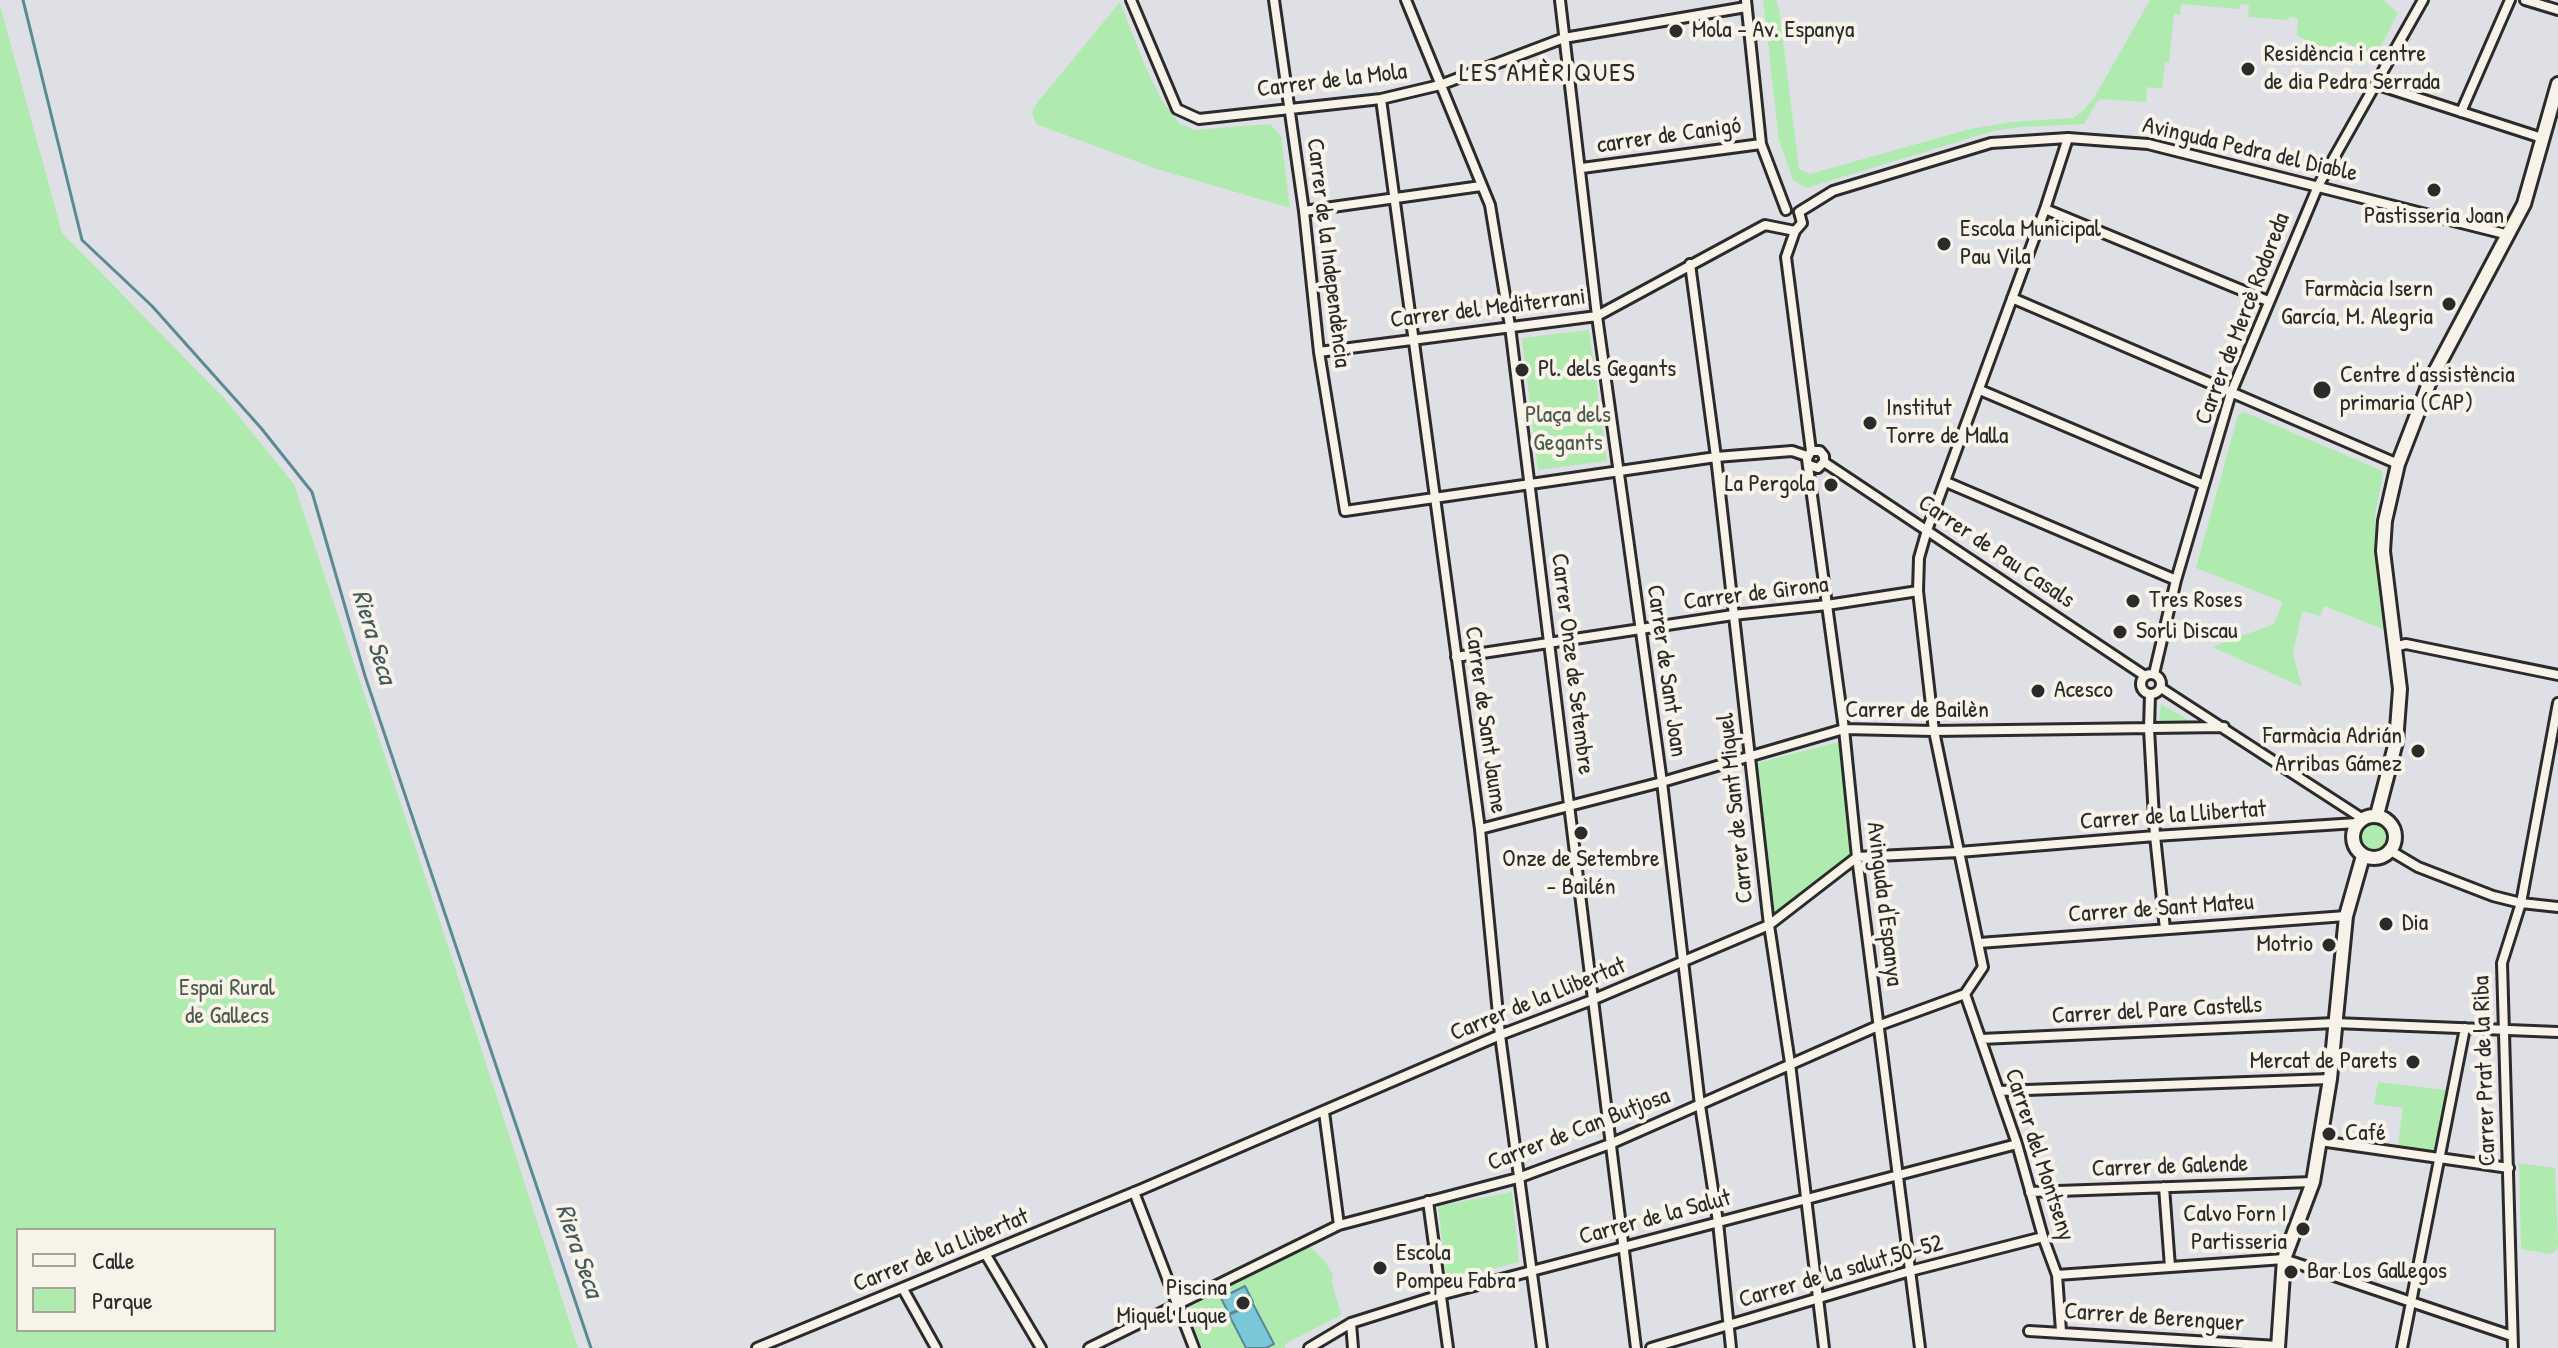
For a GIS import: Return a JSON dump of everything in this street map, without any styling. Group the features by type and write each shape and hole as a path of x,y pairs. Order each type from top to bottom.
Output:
{"street":[{"name":"Carrer de la Mola","path":"1131,0 1177,109 1199,119 1381,99 1440,85 1564,38 1746,3"},
{"name":"Carrer de la Independència","path":"1274,0 1304,211 1319,352 1345,511 1434,498"},
{"name":"Carrer Onze de Setembre","path":"1406,0 1490,205 1510,326 1636,1348"},
{"name":"Carrer de Sant Joan","path":"1560,0 1597,316 1662,782 1731,1348"},
{"name":"Carrer de Mercè Rodoreda","path":"2150,675 2231,393 2268,301 2318,186 2423,0"},
{"path":"2461,112 2510,0"},
{"path":"2525,0 2558,10"},
{"path":"1746,3 1761,144 1786,210"},
{"path":"2375,84 2542,138"},
{"path":"2377,815 2396,742 2400,689 2383,551 2385,521 2398,464 2430,381 2524,204 2558,84"},
{"name":"Carrer de Sant Jaume","path":"1381,99 1480,829 1500,1035 1542,1348"},
{"path":"1965,994 1983,967 1934,731 1918,591 1919,558 2068,138"},
{"name":"Avinguda Pedra del Diable","path":"1799,212 1833,191 1991,143 2068,138 2148,144 2509,235"},
{"name":"carrer de Canigó","path":"1582,168 1761,144"},
{"path":"1304,211 1481,186"},
{"path":"2045,209 2268,301"},
{"path":"1786,210 1799,212 1802,223 1795,231 1783,227 1780,220 1786,210"},
{"name":"Carrer del Mediterrani","path":"1319,352 1597,316 1765,225 1783,227"},
{"name":"Avinguda d'Espanya","path":"1795,231 1786,257 1857,857 1920,1348"},
{"name":"Carrer de Sant Miquel","path":"1690,264 1752,755 1769,925 1790,1063 1824,1348"},
{"path":"2012,298 2398,464"},
{"path":"1980,390 2204,485"},
{"name":"Carrer de Pau Casals","path":"1809,457 1817,450 1822,453 1824,462 2150,675"},
{"path":"1434,498 1716,457 1792,451 1809,457 1818,468 1824,462"},
{"path":"1946,482 2176,580"},
{"name":"Carrer de Girona","path":"1456,657 1733,615 1918,591"},
{"path":"2394,647 2406,644 2558,675"},
{"path":"2150,675 2160,678 2161,688 2157,693 2150,694 2141,685 2150,675"},
{"path":"2161,688 2224,727 2360,821"},
{"path":"2150,694 2155,836 2165,929"},
{"name":"Carrer Prat de la Riba","path":"2513,1348 2502,963 2521,903 2558,703"},
{"name":"Carrer de Bailèn","path":"1480,829 1662,782 1844,729 1934,731 2224,727"},
{"path":"2377,815 2394,829 2395,843 2391,851 2379,858 2363,856 2357,851 2352,837 2360,821 2377,815"},
{"name":"Carrer de la Llibertat","path":"757,1348 780,1344 1500,1035 1592,1000 1769,925 1857,857 2360,821"},
{"path":"2391,851 2418,867 2493,896 2558,907"},
{"path":"2278,1347 2284,1259 2313,1182 2330,1079 2346,916 2363,856"},
{"name":"Carrer de Sant Mateu","path":"1979,943 2346,916"},
{"name":"Carrer de Can Butjosa","path":"1089,1348 1339,1225 1518,1178 1610,1144 1880,1025 1965,994"},
{"name":"Carrer del Montseny","path":"1965,994 2017,1144 2057,1275 2061,1331"},
{"name":"Carrer del Pare Castells","path":"1981,1039 2335,1023 2558,1032"},
{"path":"2402,1348 2465,1028"},
{"path":"1999,1091 2330,1079"},
{"path":"1324,1112 1339,1225"},
{"path":"2320,1141 2509,1168"},
{"name":"Carrer de la Salut","path":"1309,1348 1351,1323 1440,1295 2017,1144"},
{"name":"Carrer de Galende","path":"2030,1192 2313,1182"},
{"path":"2164,1187 2170,1267"},
{"path":"1134,1192 1194,1348"},
{"path":"1428,1201 1448,1348"},
{"name":"Carrer de la salut,50-52","path":"1651,1348 1817,1297 2043,1237"},
{"path":"986,1255 1041,1348"},
{"path":"2057,1275 2284,1259 2512,1336"},
{"path":"903,1289 936,1348"},
{"path":"1351,1323 1353,1348"},
{"name":"Carrer de Berenguer","path":"2029,1331 2278,1347"}],"green space":[{"path":"1763,0 1776,0 1779,9 1799,169 1810,174 1970,129 2011,122 2073,118 2094,98 2150,0 2383,0 2398,13 2375,59 2344,41 2333,57 2297,35 2298,18 2248,17 2249,5 2240,4 2239,9 2181,4 2180,15 2174,14 2169,63 2165,63 2162,89 2147,87 2146,102 2099,99 2084,124 1993,131 1806,188 1793,180 1779,140"},
{"path":"1120,2 1161,99 1179,123 1194,130 1270,124 1281,136 1290,208 1154,168 1036,124 1032,113 1037,103"},
{"name":"Espai Rural de Gallecs","path":"0,5 62,233 224,398 294,484 578,1348 0,1348"},
{"name":"Plaça dels Gegants","path":"1589,330 1607,461 1538,470 1522,338"},
{"path":"2244,412 2381,470 2383,475 2375,515 2383,629 2324,606 2320,616 2302,611 2293,654 2302,687 2212,647 2274,624 2283,602 2196,568 2238,415"},
{"path":"2161,704 2188,720 2188,723 2159,724"},
{"path":"1839,742 1852,856 1775,914 1757,763"},
{"path":"2374,821 2385,826 2390,837 2385,848 2374,853 2363,848 2358,837 2363,826"},
{"path":"2378,1082 2454,1091 2441,1158 2397,1152 2403,1108 2374,1104"},
{"path":"2519,1163 2555,1168 2558,1241 2557,1250 2551,1254 2521,1249"},
{"path":"1512,1192 1519,1262 1447,1281 1438,1206"},
{"name":"Piscina Miquel Luque","path":"1309,1246 1324,1260 1333,1275 1341,1315 1285,1344 1285,1348 1202,1348 1188,1312 1190,1307"}],"water":[{"path":"1245,1286 1253,1302 1229,1314 1221,1298"},
{"path":"1253,1304 1274,1344 1266,1348 1246,1348 1229,1315"}],"waterway":[{"name":"Riera Seca","path":"23,0 82,240 152,306 261,428 312,492 365,676 591,1348"}],"place":[{"name":"Mola - Av. Espanya","path":"1676,31"},
{"name":"Residència i centre de dia Pedra Serrada","path":"2248,69"},
{"name":"Pastisseria Joan","path":"2434,190"},
{"name":"Escola Municipal Pau Vila","path":"1944,244"},
{"name":"Farmàcia Isern García, M. Alegria","path":"2449,304"},
{"name":"Pl. dels Gegants","path":"1522,370"},
{"name":"Centre d'assistència primaria (CAP)","path":"2322,390"},
{"name":"Institut Torre de Malla","path":"1870,423"},
{"name":"La Pergola","path":"1831,485"},
{"name":"Tres Roses","path":"2133,601"},
{"name":"Sorli Discau","path":"2120,632"},
{"name":"Acesco","path":"2038,691"},
{"name":"Farmàcia Adrián Arribas Gámez","path":"2418,751"},
{"name":"Onze de Setembre - Bailén","path":"1581,833"},
{"name":"Dia","path":"2386,924"},
{"name":"Motrio","path":"2329,945"},
{"name":"Mercat de Parets","path":"2413,1062"},
{"name":"Café","path":"2329,1134"},
{"name":"Calvo Forn I Partisseria","path":"2303,1229"},
{"name":"Escola Pompeu Fabra","path":"1380,1268"},
{"name":"Bar Los Gallegos","path":"2291,1272"},
{"name":"Piscina Miquel Luque","path":"1243,1303"}],"district":[{"name":"LES AMÈRIQUES","path":"1548,74"}]}
